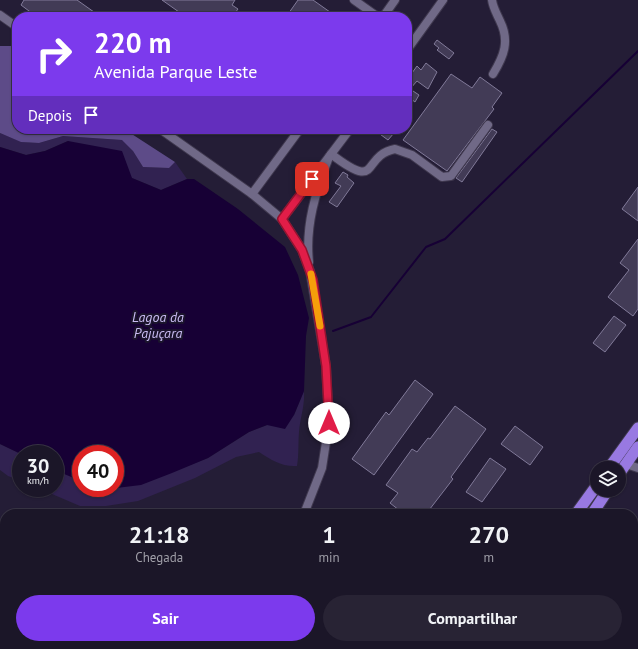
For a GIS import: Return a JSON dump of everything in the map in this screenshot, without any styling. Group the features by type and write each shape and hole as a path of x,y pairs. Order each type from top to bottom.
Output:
{"highway":[{"path":"614,461 638,428"},
{"path":"626,464 638,447"},
{"path":"580,509 590,495"},
{"path":"595,509 603,497"}],"street":[{"path":"354,0 371,12"},
{"path":"386,12 395,0"},
{"path":"412,43 443,0"},
{"path":"492,0 493,6 506,34 506,45 501,62 493,74"},
{"path":"0,15 12,23"},
{"path":"330,155 349,168 364,172 369,170 384,154 396,149 412,156 442,177 447,177 451,176 488,125"},
{"path":"167,134 252,194 282,219 302,250 310,271"},
{"path":"252,194 296,134"},
{"path":"282,219 346,134"},
{"path":"306,509 322,468 329,423 326,366 310,271 308,240 311,214 330,155"},
{"path":"626,464 638,468"}],"shaded area":[{"path":"0,46 11,46 12,134 132,134 175,162 169,168 143,167 133,151 122,140 63,136 39,143 21,142 0,133"},
{"path":"0,133 22,142 39,143 63,136 123,140 133,151 143,167 169,168 175,162 187,179 161,190 132,178 68,141 45,151 26,155 0,147"},
{"path":"304,391 297,466 282,464 259,452 236,457 195,478 138,501 106,506 80,506 59,497 64,497 64,474 72,477 72,497 124,497 124,487 141,484 208,458 249,432 294,415"},
{"path":"0,444 12,450 12,478 0,470"}],"water":[{"name":"Lagoa da Pajuçara","path":"68,141 122,151 132,178 161,190 187,179 194,179 238,209 285,247 298,275 309,318 306,336 304,391 294,415 285,429 267,425 249,432 208,458 141,485 124,487 124,445 72,445 72,477 64,474 64,445 12,445 12,450 0,444 0,147 26,155 45,151"}],"building":[{"path":"24,0 77,0 94,12 30,12 21,5"},
{"path":"162,0 235,0 232,5 238,9 236,12 179,12"},
{"path":"298,0 313,0 330,12 290,12"},
{"path":"437,40 454,53 449,59 437,50 439,48 434,44"},
{"path":"426,63 437,72 428,89 417,81 412,87 412,73 417,66 421,70"},
{"path":"451,74 472,88 480,77 502,93 492,107 494,109 447,171 403,140 407,134 412,134 412,128"},
{"path":"412,90 419,95 415,102 412,100"},
{"path":"492,129 497,132 462,182 456,178"},
{"path":"380,134 393,134 388,140"},
{"path":"343,172 348,175 347,177 354,183 337,207 329,202 341,186 335,183"},
{"path":"638,187 638,221 622,209"},
{"path":"638,239 638,309 633,316 608,297 629,270 620,263"},
{"path":"614,316 626,325 605,352 593,343"},
{"path":"415,380 433,394 374,475 352,459 386,412 389,415"},
{"path":"455,406 486,429 451,477 453,479 430,509 398,509 390,503 398,493 386,485 412,449 417,452 428,438 430,439"},
{"path":"515,426 543,447 530,465 501,444"},
{"path":"490,458 506,469 482,502 466,492"}],"waterway":[{"path":"333,331 371,317 426,247 445,239 638,51"}],"slow traffic":[{"path":"311,274 320,326"}],"route":[{"path":"312,179 282,219 302,250 313,280 326,366 329,423"}]}
